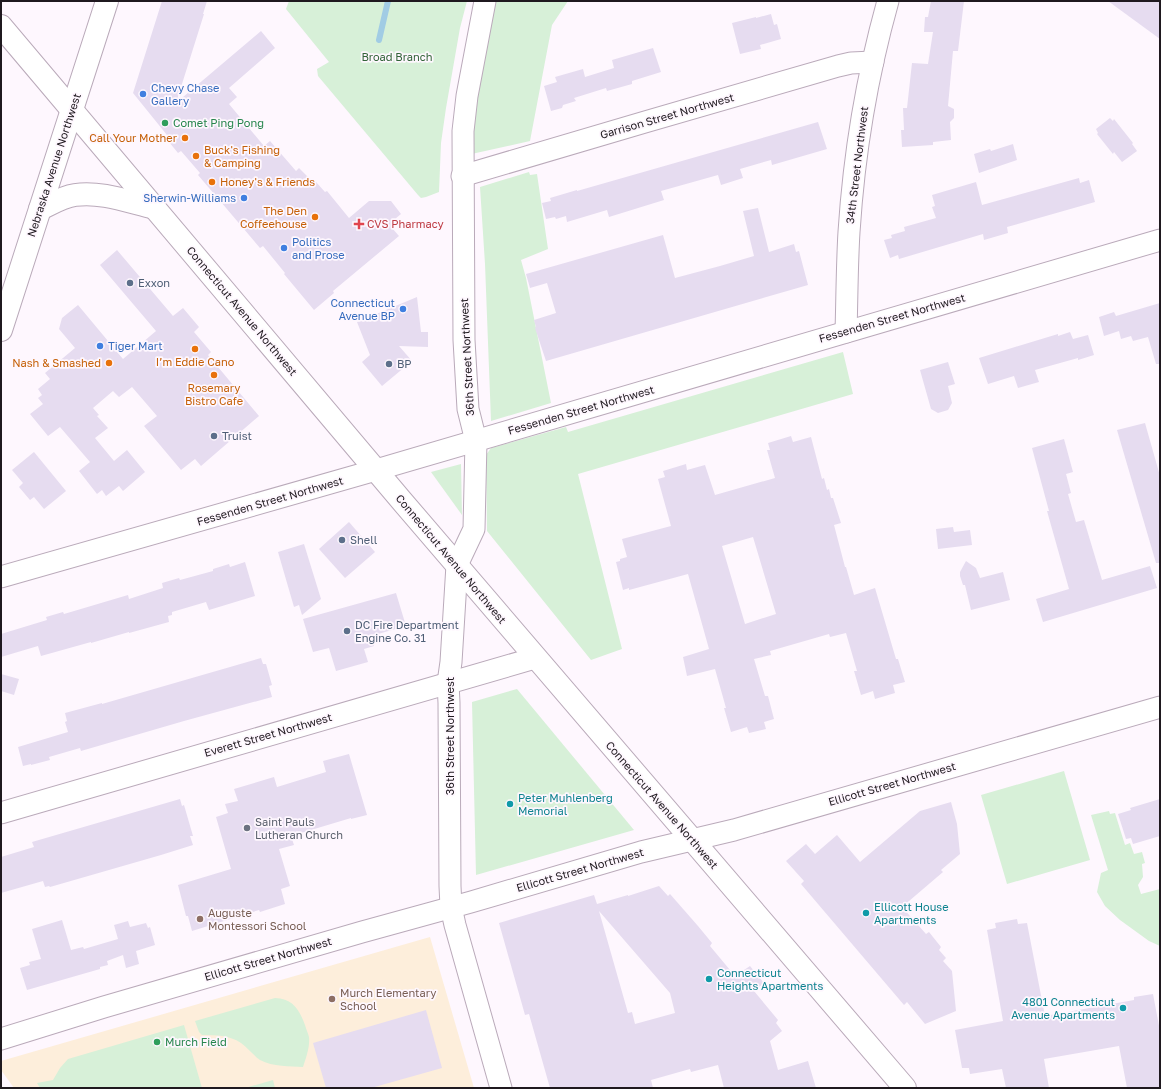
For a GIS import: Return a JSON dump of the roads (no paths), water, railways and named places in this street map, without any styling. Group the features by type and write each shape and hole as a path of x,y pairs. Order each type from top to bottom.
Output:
{"main road":[{"name":"Nebraska Avenue Northwest","path":"1,330 107,1"},
{"name":"Connecticut Avenue Northwest","path":"1,26 536,658 905,1088"},
{"path":"40,210 58,200 73,195 88,194 103,195 155,208"}],"street":[{"name":"36th Street Northwest","path":"486,1 467,96 463,131 462,176 464,340 468,409 476,441 474,528 457,565 451,662 448,683 450,886 451,907 457,933 501,1088"},
{"name":"34th Street Northwest","path":"846,332 847,267 852,199 860,132 873,62 888,1"},
{"name":"Garrison Street Northwest","path":"462,176 838,66 851,63 873,62"},
{"name":"Fessenden Street Northwest","path":"1,577 476,441 1160,240"},
{"name":"Everett Street Northwest","path":"1,813 536,658"},
{"name":"Ellicott Street Northwest","path":"1,1039 305,948 641,852 740,828 1160,707"}],"waterway":[{"name":"Broad Branch","path":"379,40 388,1"}],"place":[{"name":"Chevy Chase Gallery","path":"143,94"},
{"name":"Comet Ping Pong","path":"165,123"},
{"name":"Call Your Mother","path":"185,138"},
{"name":"Buck's Fishing & Camping","path":"196,156"},
{"name":"Honey's & Friends","path":"212,182"},
{"name":"Sherwin-Williams","path":"244,198"},
{"name":"The Den Coffeehouse","path":"315,217"},
{"name":"CVS Pharmacy","path":"359,224"},
{"name":"Politics and Prose","path":"284,248"},
{"name":"Exxon","path":"130,283"},
{"name":"Connecticut Avenue BP","path":"403,309"},
{"name":"Tiger Mart","path":"100,346"},
{"name":"I’m Eddie Cano","path":"195,349"},
{"name":"Nash & Smashed","path":"109,363"},
{"name":"BP","path":"389,364"},
{"name":"Rosemary Bistro Cafe","path":"214,375"},
{"name":"Truist","path":"214,436"},
{"name":"Shell","path":"342,540"},
{"name":"DC Fire Department Engine Co. 31","path":"347,631"},
{"name":"Peter Muhlenberg Memorial","path":"510,804"},
{"name":"Saint Pauls Lutheran Church","path":"247,828"},
{"name":"Ellicott House Apartments","path":"866,913"},
{"name":"Auguste Montessori School","path":"200,919"},
{"name":"Connecticut Heights Apartments","path":"709,979"},
{"name":"Murch Elementary School","path":"332,999"},
{"name":"4801 Connecticut Avenue Apartments","path":"1123,1008"},
{"name":"Murch Field","path":"157,1042"}]}
